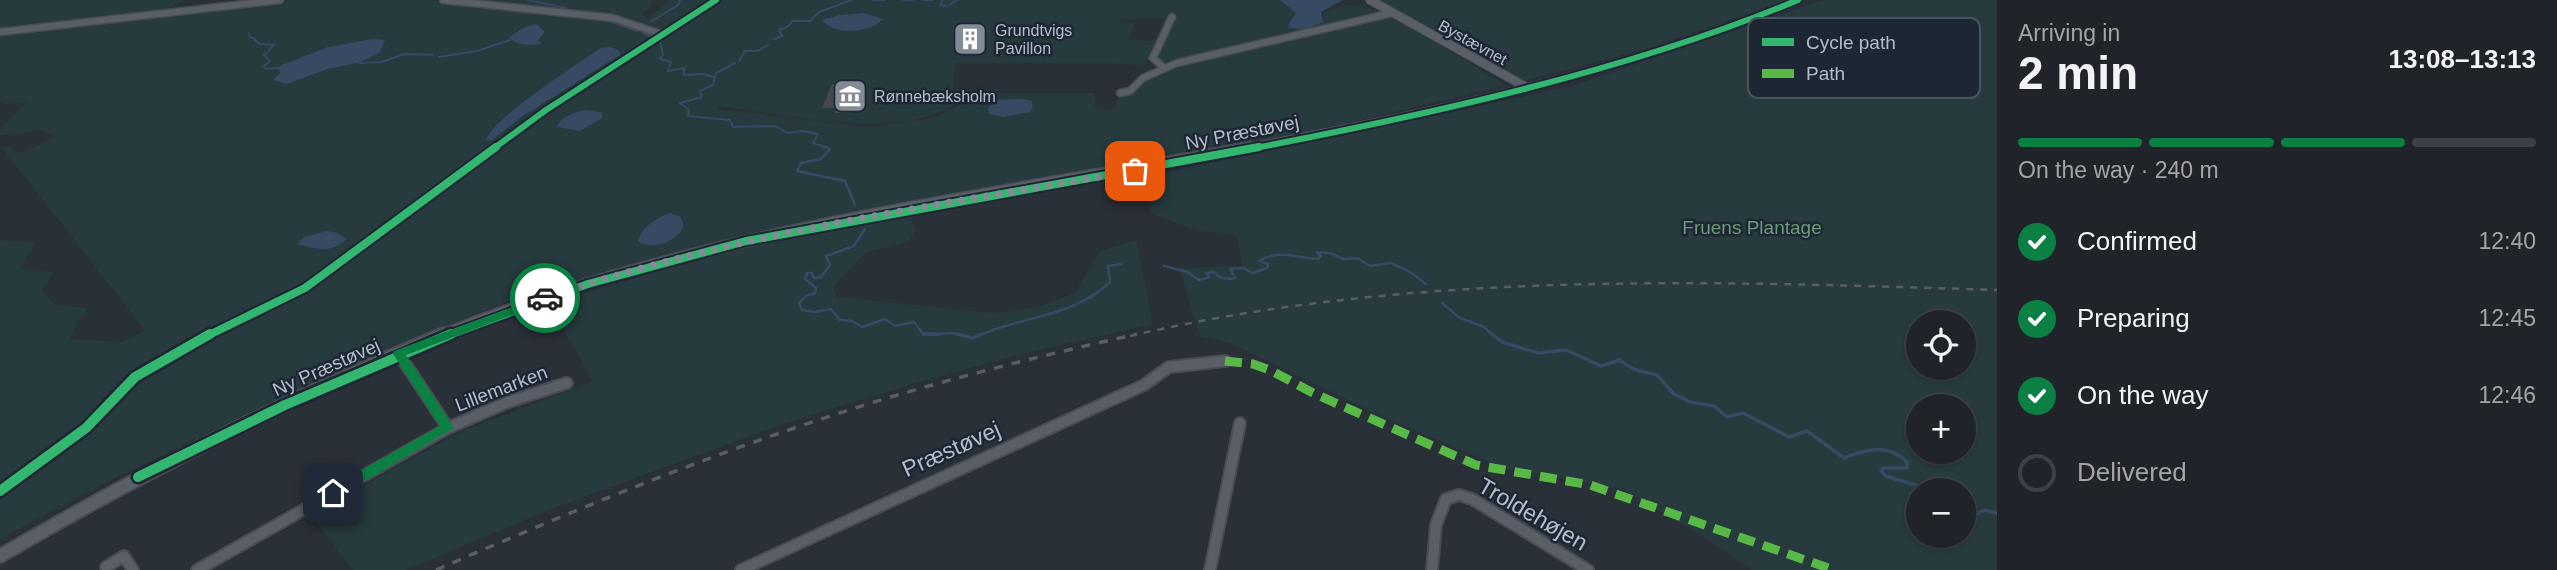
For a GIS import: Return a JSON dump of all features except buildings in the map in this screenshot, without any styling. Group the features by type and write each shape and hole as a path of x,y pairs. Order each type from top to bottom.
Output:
{"street":[{"path":"0,32 280,0"},
{"path":"443,0 613,18 661,34"},
{"name":"Bystævnet","path":"1370,0 1526,87"},
{"name":"Ny Præstøvej","path":"0,556 110,492 308,392 494,315 647,266 748,241 1371,124 1526,87 1653,51 1798,0"},
{"path":"1120,93 1133,89 1143,78 1164,68 1392,13"},
{"path":"1164,68 1153,58 1172,17"},
{"name":"Lillemarken","path":"399,354 448,428"},
{"name":"Præstøvej","path":"741,570 1144,385 1169,363 1225,361"},
{"name":"Lillemarken","path":"197,570 448,428 508,402 567,383"},
{"path":"1210,570 1240,422"},
{"name":"Troldehøjen","path":"1433,570 1435,525 1439,511 1446,499 1459,495 1472,499 1588,570"},
{"path":"106,567 124,556 133,570"}],"green space":[{"path":"0,0 185,0 156,13 0,31"},
{"path":"292,0 430,0 621,19 455,0 652,0 650,8 641,14 648,19 669,0 1280,0 1296,13 1288,25 1289,28 1306,29 1325,12 1343,5 1362,6 1386,13 1167,62 1158,62 1156,58 1174,18 1121,19 1120,23 1135,22 1129,39 1158,42 1145,66 1110,63 955,63 953,89 971,96 935,114 898,122 847,123 719,106 716,109 868,127 934,118 984,93 1095,93 1095,108 1113,110 1119,96 1134,94 1148,78 1180,65 1392,16 1506,85 1264,142 1117,165 746,235 646,260 492,307 254,410 103,484 0,539 0,240 35,243 20,269 54,272 42,291 55,305 87,308 69,339 123,342 145,330 2,148 9,146 16,153 36,147 54,136 41,130 0,136 0,129 27,102 2,105 5,101 0,101 0,34","holes":["537,24 545,31 537,40 541,43 513,42 516,31"]},
{"path":"1377,0 1788,0 1645,49 1524,81"},
{"name":"Fruens Plantage","path":"1824,0 1997,0 1997,570 1752,570 1707,539 1620,488 1504,468 1374,413 1231,343 1200,336 1179,268 1242,266 1237,236 1195,230 1151,213 1151,176 1569,87 1748,26 1748,98 1980,98 1980,18 1771,18"},
{"path":"910,215 916,230 907,242 865,253 833,287 837,297 994,313 1038,307 1075,293 1100,251 1136,240 1153,324 1021,354 786,423 551,509 406,570 353,570 311,515 462,431 593,381 549,304 756,242"}],"water":[{"path":"1280,0 1343,0 1321,12 1323,22 1306,29 1289,28 1288,25 1296,13"},
{"path":"864,13 883,19 870,27 852,31 835,29 822,20 840,15"},
{"path":"537,24 545,32 538,40 540,44 527,45 509,37 525,27"},
{"path":"372,39 385,40 379,53 361,62 328,69 286,84 273,80 281,72 277,68 282,65 328,47"},
{"path":"601,48 619,50 620,55 523,116 492,140 486,140 492,130 519,105"},
{"path":"997,100 1032,101 1030,112 1003,117 989,114 988,108"},
{"path":"582,110 602,112 602,118 580,131 557,127 564,118"},
{"path":"671,213 681,217 684,227 675,237 657,245 638,241 651,223"},
{"path":"327,231 338,233 347,239 329,248 317,249 297,244 304,237"}],"waterway":[{"path":"528,0 566,8"},
{"path":"652,21 678,5 680,0"},
{"path":"774,39 782,36 779,30 789,26 792,21 810,21 819,12 851,0"},
{"path":"873,0 885,0"},
{"path":"903,0 913,0"},
{"path":"922,0 933,0"},
{"path":"943,0 940,5 946,6"},
{"path":"949,5 957,0"},
{"path":"573,10 583,12"},
{"path":"607,20 637,31"},
{"path":"249,33 250,37 255,39"},
{"path":"644,34 653,37"},
{"path":"255,40 260,44 274,45 264,55 270,61 264,66 265,69 277,68"},
{"path":"439,57 477,51 510,40"},
{"path":"660,40 663,55"},
{"path":"739,61 745,51 758,51 768,45"},
{"path":"359,63 381,62 405,54 433,55"},
{"path":"661,57 660,59 671,62 668,71 684,68 684,75 704,74 713,77"},
{"path":"735,63 716,73 713,85 700,91 702,97 680,103 689,110 688,116 730,120 733,127 776,126 787,133 802,131 818,134 813,143 830,149"},
{"path":"825,147 830,149"},
{"path":"830,149 821,159 801,163 797,171 845,181 855,205"},
{"path":"865,229 854,246 826,256 830,265 821,277 814,278 812,273 807,273 805,279 816,288 815,293 806,296 799,303 802,310 815,312 831,309 840,320 852,321 862,327 885,319 895,326 914,322 923,334"},
{"path":"1164,266 1188,272 1199,280 1209,277 1206,273 1214,272 1221,278 1233,279 1235,277 1230,269 1244,268 1252,273 1267,268 1268,264 1259,261 1266,257 1288,255 1318,259 1321,256 1317,252 1330,253 1343,259 1357,258 1370,266 1391,263 1412,273 1426,284"},
{"path":"978,336 1081,302 1110,282 1108,266 1121,264"},
{"path":"1442,303 1460,318 1484,327 1494,336"},
{"path":"923,334 939,334"},
{"path":"923,334 939,334"},
{"path":"939,334 959,334"},
{"path":"959,334 973,338 982,334"},
{"path":"959,334 964,336"},
{"path":"1492,334 1502,342 1538,353 1566,350 1601,366 1620,360 1633,369 1657,375 1674,394 1690,402 1714,406 1727,417 1743,413 1789,437 1807,431 1844,458 1869,450 1892,452 1907,462 1907,468 1883,468 1881,471 1886,476 1906,482"},
{"path":"1976,514 1984,510 1997,513"}],"railway":[{"path":"1130,336 1237,315 1344,300 1453,290 1670,283 1997,290"},
{"path":"436,570 608,498 724,453 842,412 1019,362 1137,334"}],"marked path":[{"path":"1225,361 1253,364 1270,370 1313,393 1476,465 1590,485 1834,570"}],"cycle path":[{"path":"0,491 86,428 135,377 212,333 305,288 546,110 716,0"},
{"path":"1752,18 1798,0"},
{"path":"138,477 285,405 435,340 588,284 666,261 823,225 1320,135 1518,89 1637,56 1748,20"}],"way so far":[{"path":"545,298 647,266 748,241 1135,171"}],"place":[{"name":"Grundtvigs Pavillon","path":"970,39"},
{"name":"Rønnebæksholm","path":"850,96"}],"route":[{"path":"333,493 448,428 399,354 494,315 545,298"}]}
